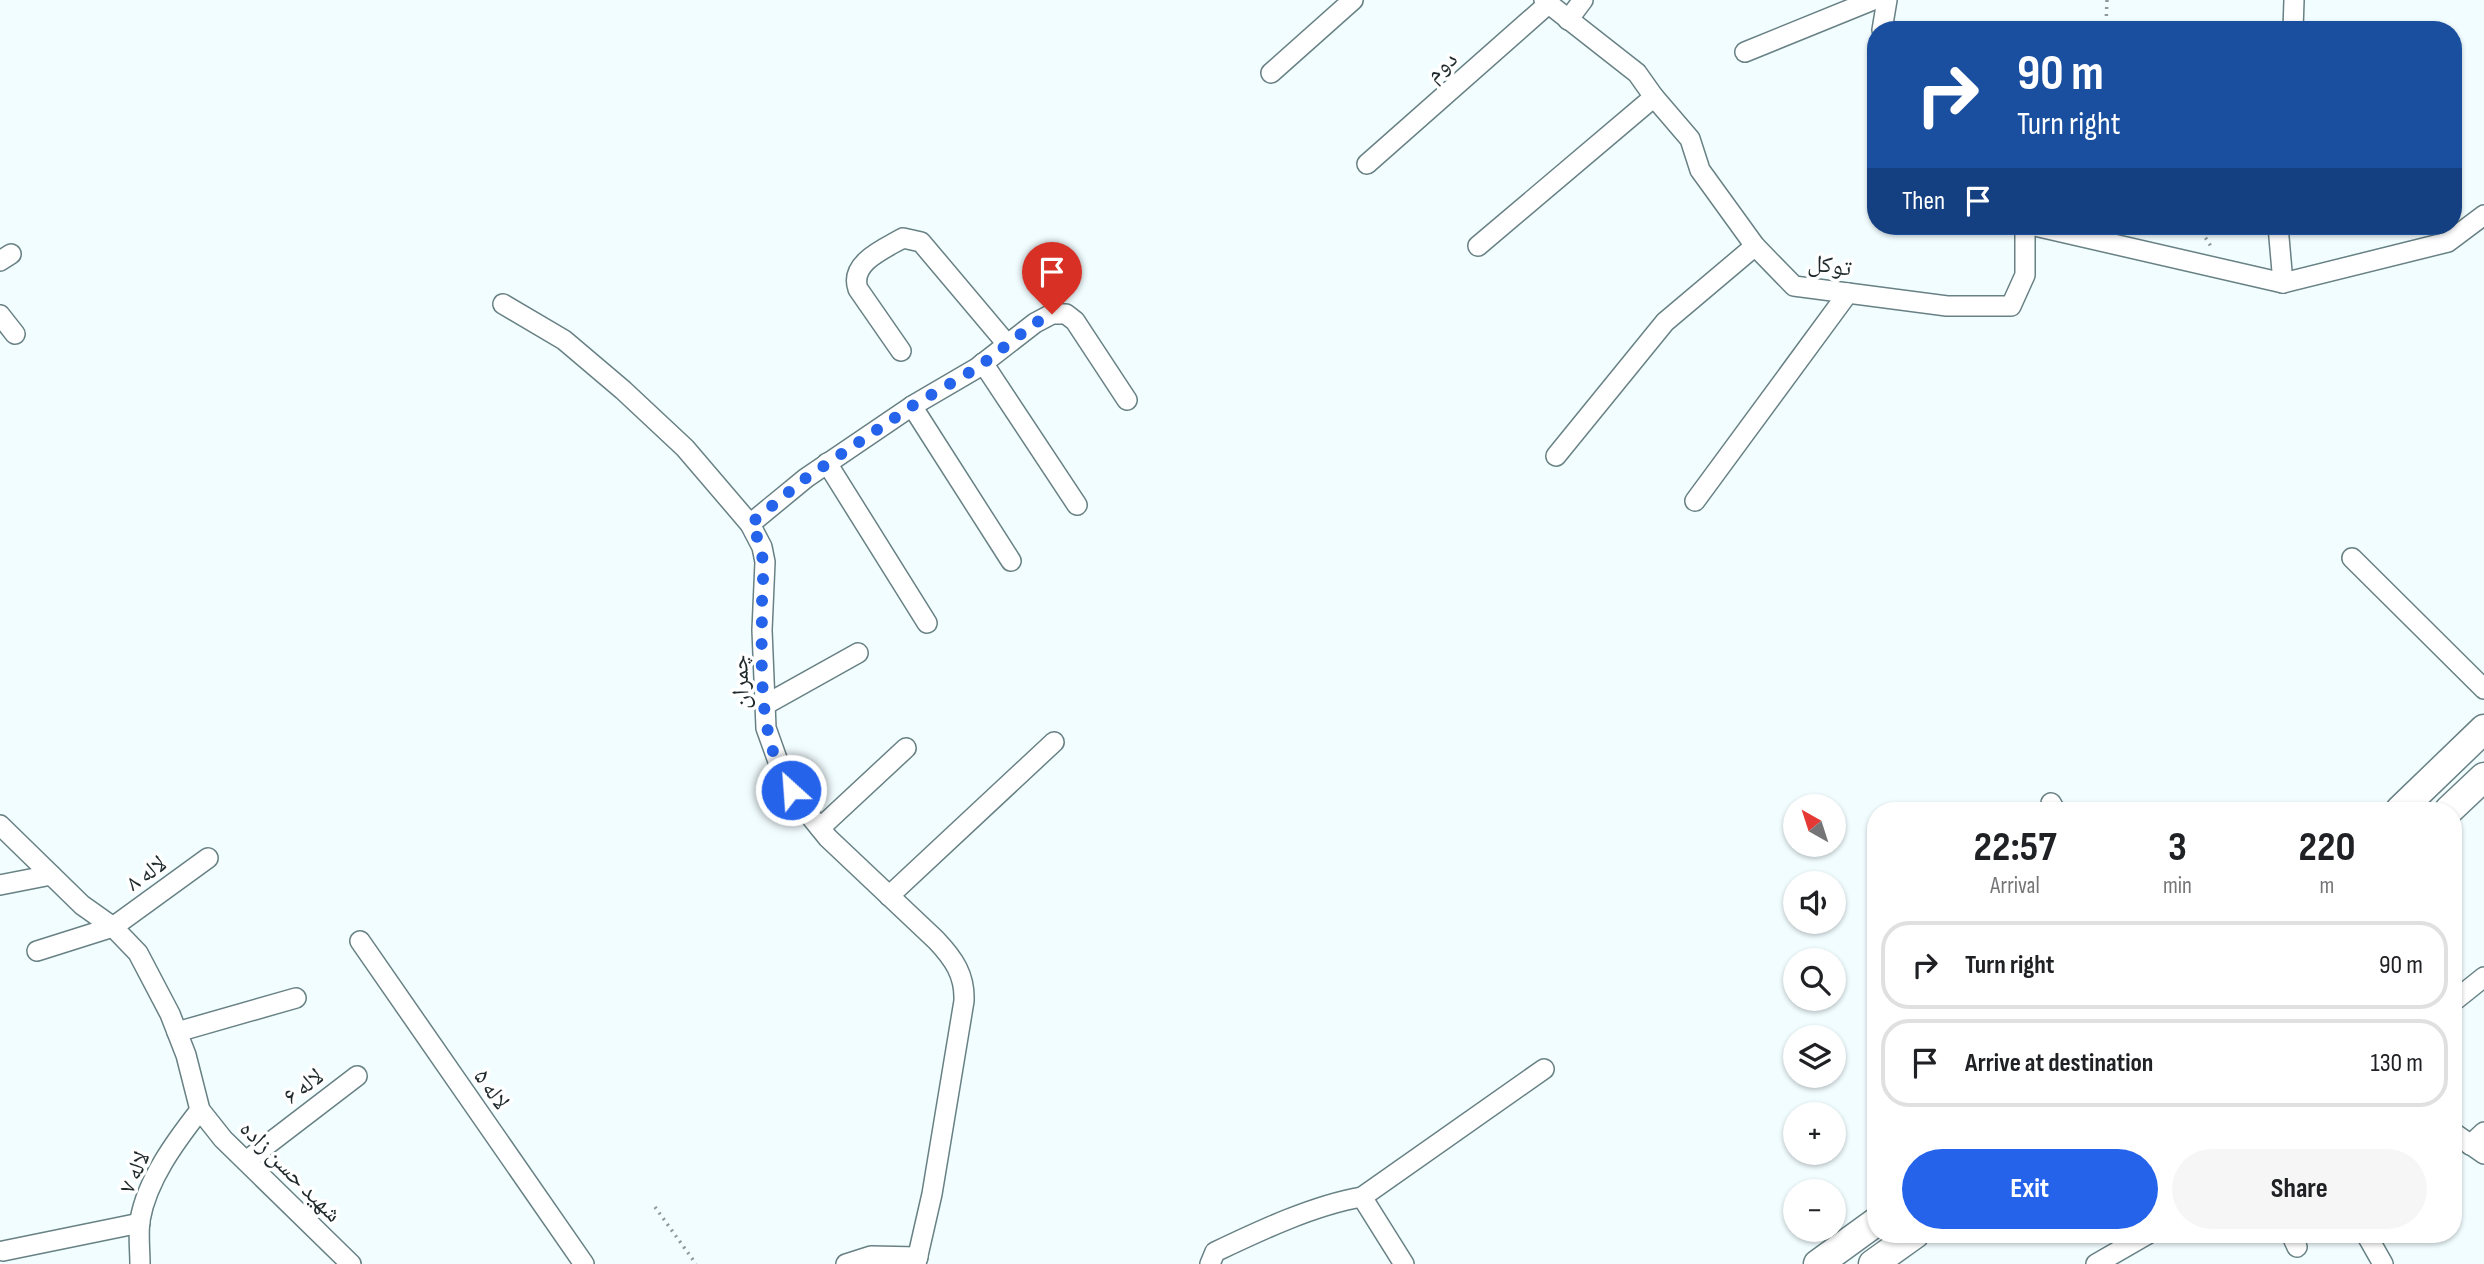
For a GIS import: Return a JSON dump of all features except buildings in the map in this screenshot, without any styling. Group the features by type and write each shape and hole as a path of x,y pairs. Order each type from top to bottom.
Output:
{"highway":[{"path":"2408,802 2484,729"},
{"path":"2457,802 2484,777"},
{"path":"1818,1264 1867,1229"},
{"path":"1873,1264 1902,1243"}],"street":[{"path":"1271,73 1353,0"},
{"path":"1567,20 1583,0"},
{"path":"1883,21 1887,0"},
{"path":"2293,21 2294,0"},
{"name":"توکل","path":"1546,2 1637,73 1690,139 1700,170 1755,246 1794,286 1947,306 2011,306 2025,275 2025,235"},
{"name":"دوم","path":"1367,164 1546,2"},
{"path":"1745,52 1864,2"},
{"path":"1478,246 1654,97"},
{"path":"2462,232 2484,215"},
{"path":"2074,235 2283,283 2448,242 2457,235"},
{"path":"2279,235 2283,283"},
{"path":"901,351 858,289 855,280 859,268 880,251 904,238 921,242 1007,344"},
{"path":"1556,456 1665,322 1755,246"},
{"path":"1695,501 1848,293"},
{"name":"چمران","path":"503,304 564,340 623,390 685,448 750,524 762,547 765,562 762,630 766,728 785,781 820,828 950,954 959,969 964,986 961,1023 932,1194 917,1261"},
{"path":"750,524 827,463 912,406 983,363 1035,323 1052,314 1066,314 1075,321 1127,400"},
{"path":"0,315 15,334"},
{"path":"983,363 1077,505"},
{"path":"912,406 1011,561"},
{"path":"827,463 927,623"},
{"path":"2352,558 2484,688"},
{"path":"765,705 858,653"},
{"path":"889,895 1054,742"},
{"path":"820,828 906,748"},
{"path":"0,825 82,905 113,927 138,953 177,1032 195,1083 200,1110"},
{"name":"لاله ۸","path":"37,951 113,927 208,858"},
{"path":"0,885 51,875"},
{"name":"لاله ۵","path":"360,941 584,1264"},
{"path":"2462,995 2484,977"},
{"path":"177,1032 296,998"},
{"path":"1210,1264 1215,1252 1255,1233 1341,1201 1362,1197 1544,1069"},
{"name":"لاله ۶","path":"246,1161 357,1076"},
{"name":"شهید حسن زاده","path":"200,1110 223,1139 351,1264"},
{"name":"لاله ۷","path":"140,1264 140,1223 143,1207 174,1143 200,1110"},
{"path":"2462,1137 2479,1144"},
{"path":"1362,1197 1404,1264"},
{"path":"3,1251 140,1223"},
{"path":"2096,1264 2132,1243"},
{"path":"2372,1243 2383,1264"},
{"path":"846,1264 871,1256 917,1261"}],"path":[{"path":"2106,21 2107,0"},
{"path":"655,1207 696,1264"}],"route":[{"path":"791,790 775,757 766,728 762,630 765,562 757,533 750,524 806,478 912,406 977,368 1035,323 1052,314"}]}
